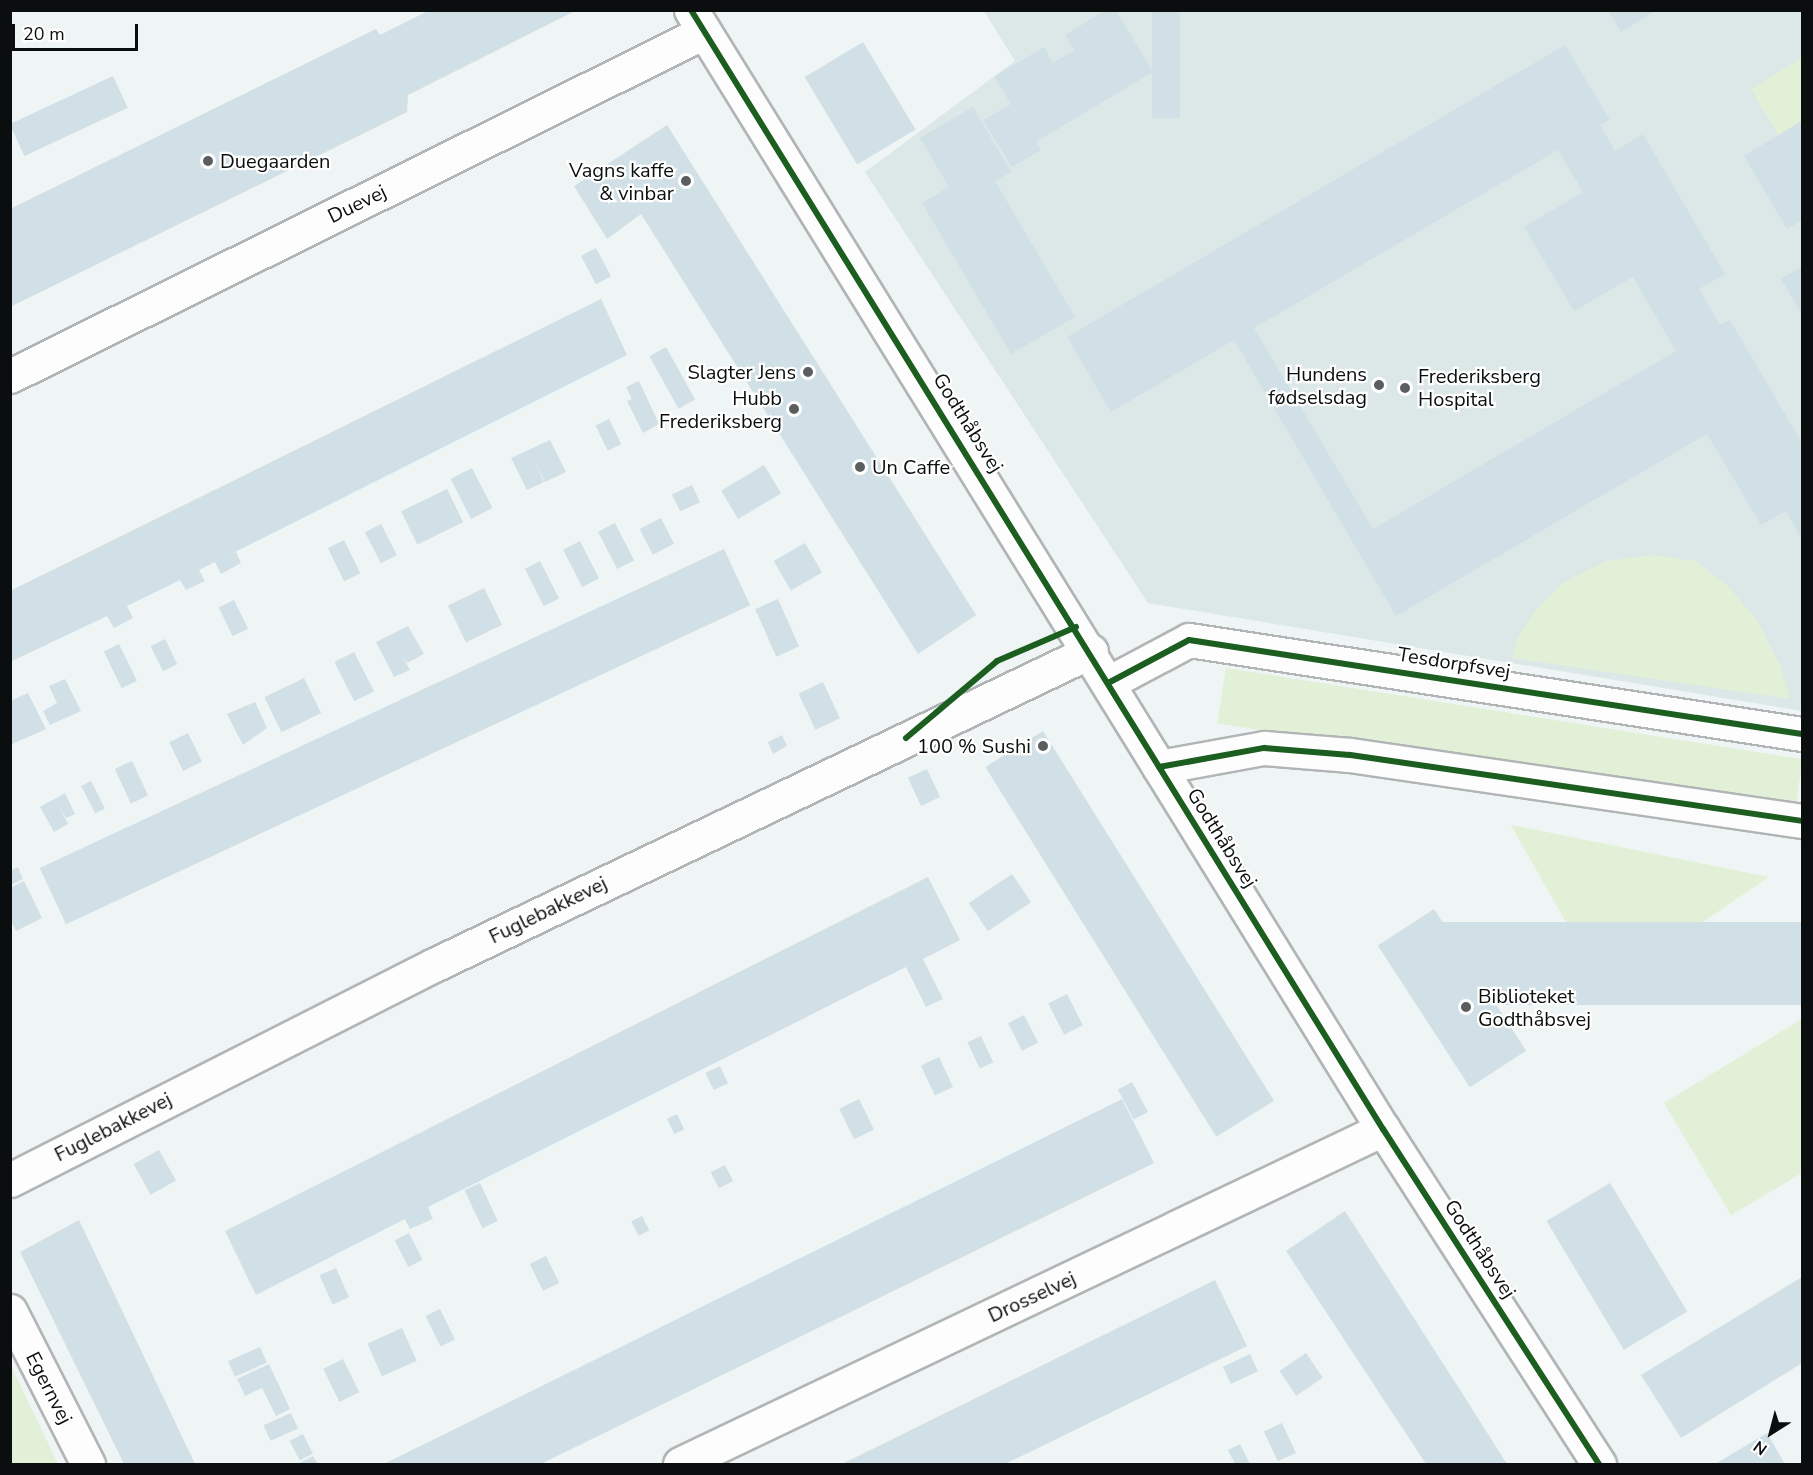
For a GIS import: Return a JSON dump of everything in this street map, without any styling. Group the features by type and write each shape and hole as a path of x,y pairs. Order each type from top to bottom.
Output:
{"street":[{"name":"Duevej","path":"10,376 697,21"},
{"name":"Godthåbsvej","path":"697,21 1091,651 1159,767 1383,1129 1599,1464"},
{"name":"Tesdorpfsvej","path":"1110,682 1189,640 1803,734"},
{"name":"Fuglebakkevej","path":"10,1179 444,960 1091,651"},
{"path":"1159,767 1264,748 1350,755 1803,821"},
{"name":"Drosselvej","path":"681,1464 1383,1129"},
{"name":"Egernvej","path":"10,1311 88,1464"}],"shaded area":[{"name":"Frederiksberg Hospital","path":"984,11 1802,11 1802,711 1148,603 865,172 1015,61"}],"green space":[{"path":"1802,58 1802,121 1778,135 1751,89"},
{"path":"1654,555 1695,561 1728,586 1757,620 1781,668 1790,699 1512,658 1518,638 1534,612 1563,583 1606,561"},
{"path":"1226,668 1802,759 1794,815 1217,723"},
{"path":"1511,825 1769,877 1604,989"},
{"path":"1802,1019 1802,1173 1731,1215 1664,1103"},
{"path":"11,1366 58,1464 11,1464"}],"building":[{"name":"Duegaarden","path":"430,10 577,10 408,95 407,112 10,307 10,209 376,29 380,35"},
{"path":"1106,10 1116,10 1153,72 1036,142 1041,150 1012,167 983,120 1011,104 994,77 1044,47 1053,63 1074,50 1065,35"},
{"path":"1152,10 1180,10 1180,118 1152,118"},
{"path":"1608,10 1657,10 1621,32"},
{"path":"863,42 916,129 857,164 805,77"},
{"path":"1565,45 1610,120 1600,125 1615,151 1643,134 1725,274 1699,289 1720,325 1730,320 1802,443 1802,540 1786,511 1761,525 1707,434 1396,616 1234,340 1111,412 1067,337","holes":["1558,150 1583,192 1524,227 1574,311 1633,277 1676,351 1373,529 1254,328"]},
{"path":"113,76 128,108 24,156 10,124"},
{"path":"973,107 1011,172 995,181 1075,317 1011,354 922,203 949,187 920,138"},
{"path":"1802,121 1802,220 1787,229 1744,156"},
{"path":"667,125 976,615 918,654 641,214 607,239 574,186"},
{"path":"596,248 611,276 596,284 581,256"},
{"path":"1802,266 1802,315 1781,279"},
{"path":"601,299 627,355 221,559 236,552 241,563 221,574 215,562 199,570 205,581 186,590 180,580 127,606 133,618 114,628 107,616 10,662 10,591"},
{"path":"666,347 695,399 678,409 649,356"},
{"path":"639,381 659,424 643,433 627,401 632,399 626,387"},
{"path":"609,419 621,444 608,451 596,426"},
{"path":"550,440 566,472 545,482 535,462 544,482 527,490 511,458"},
{"path":"764,465 781,493 738,519 721,491"},
{"path":"472,468 492,508 471,519 451,479"},
{"path":"692,485 700,502 680,512 672,494"},
{"path":"447,489 463,522 417,545 401,511"},
{"path":"661,518 674,544 653,555 640,529"},
{"path":"615,523 634,560 617,569 598,532"},
{"path":"381,524 397,555 381,563 365,532"},
{"path":"344,540 360,573 344,581 328,548"},
{"path":"580,541 599,578 582,587 563,550"},
{"path":"805,543 822,572 791,590 774,561"},
{"path":"724,549 750,605 66,924 40,868"},
{"path":"540,561 559,598 544,606 525,569"},
{"path":"484,588 502,625 466,642 448,606"},
{"path":"778,599 799,647 776,657 755,609"},
{"path":"234,600 248,629 233,636 219,607"},
{"path":"408,626 424,654 407,663 402,656 410,670 394,677 376,642"},
{"path":"165,639 177,664 163,671 151,646"},
{"path":"119,644 137,681 122,688 104,651"},
{"path":"354,652 374,691 354,701 334,662"},
{"path":"304,678 321,713 282,732 264,697"},
{"path":"65,679 81,711 50,725 43,711 57,703 49,686"},
{"path":"823,682 840,718 815,730 799,693"},
{"path":"28,693 46,729 10,745 10,701"},
{"path":"255,702 267,728 243,745 227,714"},
{"path":"1043,731 1274,1101 1216,1137 985,767"},
{"path":"188,733 202,762 183,771 169,742"},
{"path":"782,735 787,746 773,754 768,742"},
{"path":"132,761 148,795 131,803 115,769"},
{"path":"927,769 940,797 921,806 908,778"},
{"path":"91,781 105,809 95,814 81,786"},
{"path":"65,793 75,814 66,818 57,802 68,824 54,832 40,807"},
{"path":"18,867 23,879 10,885 10,871"},
{"path":"1012,874 1031,902 988,931 969,903"},
{"path":"928,877 960,940 923,959 943,999 926,1007 906,967 428,1207 433,1219 410,1229 405,1219 256,1295 225,1231"},
{"path":"24,881 42,918 16,931 10,919 10,888"},
{"path":"1434,909 1526,1051 1470,1087 1378,945"},
{"path":"1434,922 1802,922 1802,1005 1434,1005"},
{"path":"1067,994 1083,1025 1064,1035 1048,1004"},
{"path":"1024,1015 1038,1043 1022,1051 1008,1023"},
{"path":"981,1036 993,1062 980,1069 967,1042"},
{"path":"939,1057 953,1087 935,1095 921,1065"},
{"path":"720,1066 728,1083 714,1090 705,1073"},
{"path":"1132,1082 1148,1112 1134,1120 1118,1090"},
{"path":"859,1099 874,1130 854,1139 839,1109"},
{"path":"1122,1099 1154,1163 541,1464 384,1464"},
{"path":"677,1114 684,1129 674,1134 667,1119"},
{"path":"159,1150 176,1181 151,1195 134,1164"},
{"path":"725,1165 733,1181 719,1188 711,1172"},
{"path":"480,1183 498,1221 482,1228 465,1190"},
{"path":"1610,1183 1687,1312 1624,1350 1547,1221"},
{"path":"1345,1211 1507,1464 1426,1464 1286,1251"},
{"path":"642,1216 649,1230 639,1236 631,1221"},
{"path":"79,1220 195,1464 124,1464 20,1252"},
{"path":"409,1233 423,1260 408,1267 395,1240"},
{"path":"546,1256 559,1283 543,1291 530,1264"},
{"path":"336,1268 349,1297 333,1305 320,1275"},
{"path":"1802,1277 1802,1363 1681,1438 1641,1375"},
{"path":"1215,1280 1247,1346 1005,1464 842,1464"},
{"path":"440,1309 455,1340 441,1347 426,1316"},
{"path":"402,1328 417,1361 382,1376 367,1343"},
{"path":"260,1347 267,1363 235,1377 228,1361"},
{"path":"1306,1353 1323,1378 1296,1396 1279,1371"},
{"path":"1250,1354 1258,1371 1231,1384 1223,1367"},
{"path":"343,1359 359,1392 339,1402 323,1369"},
{"path":"269,1364 290,1409 276,1416 262,1388 245,1396 237,1379"},
{"path":"291,1413 298,1429 271,1441 264,1425"},
{"path":"1282,1423 1296,1453 1278,1461 1264,1431"},
{"path":"1767,1433 1785,1464 1715,1464"},
{"path":"303,1434 313,1454 300,1460 290,1441"},
{"path":"1240,1444 1250,1464 1235,1464 1228,1450"},
{"path":"313,1456 318,1464 298,1464"}],"cycle path":[{"path":"691,10 1383,1129 1599,1464"},
{"path":"906,738 997,661 1076,627"},
{"path":"1110,682 1189,640 1802,734"},
{"path":"1159,767 1264,748 1350,755 1802,821"}],"place":[{"name":"Duegaarden","path":"208,161"},
{"name":"Vagns kaffe & vinbar","path":"686,181"},
{"name":"Slagter Jens","path":"808,372"},
{"name":"Hundens fødselsdag","path":"1379,385"},
{"name":"Frederiksberg Hospital","path":"1405,388"},
{"name":"Hubb Frederiksberg","path":"794,409"},
{"name":"Un Caffe","path":"860,467"},
{"name":"100 % Sushi","path":"1043,746"},
{"name":"Biblioteket Godthåbsvej","path":"1466,1007"}]}
